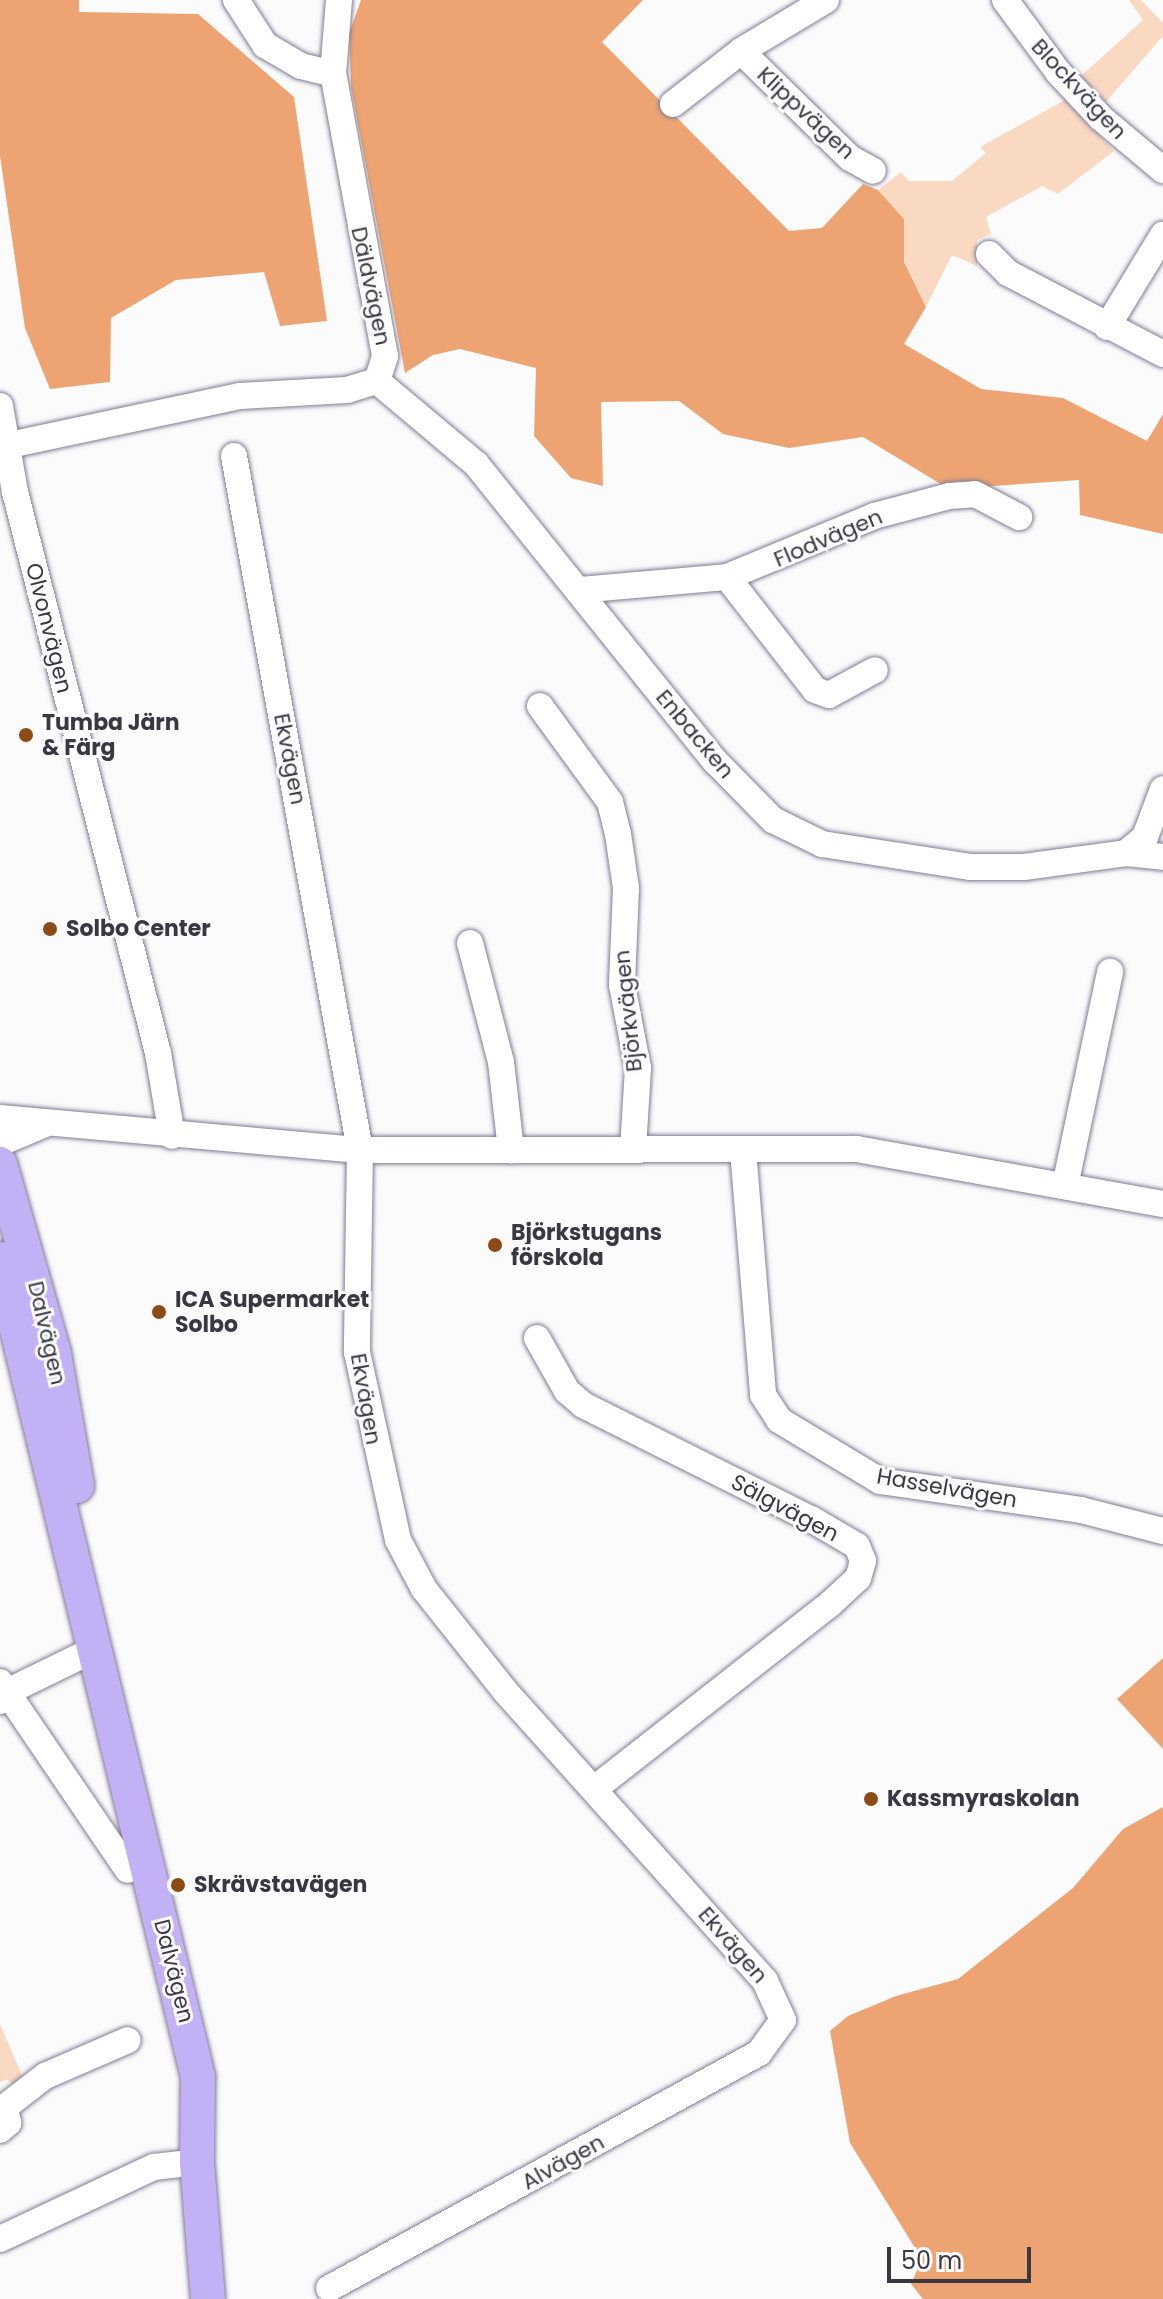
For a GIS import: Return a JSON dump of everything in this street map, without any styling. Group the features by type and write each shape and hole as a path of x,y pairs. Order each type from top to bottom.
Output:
{"main road":[{"name":"Dalvägen","path":"0,1164 54,1354 87,1554 95,1649"},
{"name":"Dalvägen","path":"0,1259 198,2077 197,2162 208,2299"}],"street":[{"path":"236,0 265,45 301,66 333,74"},
{"name":"Däldvägen","path":"339,0 333,74 385,356 377,381"},
{"name":"Klippvägen","path":"673,104 741,51 826,0"},
{"name":"Blockvägen","path":"1005,0 1058,72 1101,118 1163,170"},
{"name":"Klippvägen","path":"741,51 850,158 873,171"},
{"path":"1107,327 1163,235"},
{"path":"989,254 1008,273 1163,354"},
{"path":"3,447 240,396 356,389 377,381"},
{"name":"Enbacken","path":"377,381 467,455 724,771 773,820 805,837 861,852 971,867 1024,867 1126,853 1163,857"},
{"name":"Olvonvägen","path":"0,406 3,447 158,1053 172,1136"},
{"name":"Ekvägen","path":"234,456 360,1150 357,1352 398,1540 433,1601 505,1691 765,1981 783,2020"},
{"name":"Flodvägen","path":"579,590 727,577 874,516 949,496 975,494 1019,517"},
{"path":"727,577 815,690 829,695 875,670"},
{"name":"Björkvägen","path":"540,706 610,802 618,834 626,888 622,985 638,1068 633,1149"},
{"path":"1126,853 1145,837 1163,789"},
{"path":"470,943 501,1062 511,1150"},
{"path":"1065,1186 1110,972"},
{"path":"0,1118 172,1136 360,1150 857,1149 1163,1204"},
{"path":"0,1143 45,1124"},
{"name":"Hasselvägen","path":"743,1150 763,1395 779,1420 880,1481 1081,1510 1163,1531"},
{"name":"Sälgvägen","path":"537,1338 559,1378 583,1405 811,1519 857,1546 863,1561 858,1578 830,1604 595,1788"},
{"path":"95,1649 2,1692 128,1870"},
{"name":"Alvägen","path":"329,2288 759,2053 783,2020"},
{"path":"0,2130 8,2123 5,2107 45,2076 128,2040"},
{"path":"0,2239 154,2167 197,2162"}],"shaded area":[{"path":"0,0 79,0 79,12 198,14 294,97 327,321 280,326 264,272 176,280 111,318 110,382 50,389 25,328 0,156"},
{"path":"361,0 643,0 602,42 789,231 822,228 863,184 878,190 904,219 904,262 926,307 904,344 981,389 1063,398 1147,441 1163,414 1163,534 1080,515 1079,480 949,489 863,437 789,448 723,434 679,401 601,402 603,486 571,478 534,436 536,368 460,349 433,355 405,373 351,87 349,34"},
{"path":"1129,0 1141,0 1163,23 1163,36 1106,102 1081,76 1143,20"},
{"path":"1065,100 1114,151 1058,194 1042,186 986,217 991,234 977,240 977,266 952,255 926,307 904,262 904,219 878,190 901,172 909,181 952,181 986,153 980,147"},
{"path":"1163,1658 1163,1749 1117,1699"},
{"path":"1163,1807 1163,2299 923,2299 911,2284 922,2259 850,2143 830,2031 848,2016 896,1996 958,1979 1073,1888 1123,1829"},
{"path":"0,2024 25,2082 17,2089 7,2079 0,2082"}],"place":[{"name":"Tumba Järn & Färg","path":"26,735"},
{"name":"Solbo Center","path":"50,929"},
{"name":"Björkstugans förskola","path":"495,1245"},
{"name":"ICA Supermarket Solbo","path":"159,1312"},
{"name":"Kassmyraskolan","path":"871,1799"},
{"name":"Skrävstavägen","path":"178,1885"}]}
